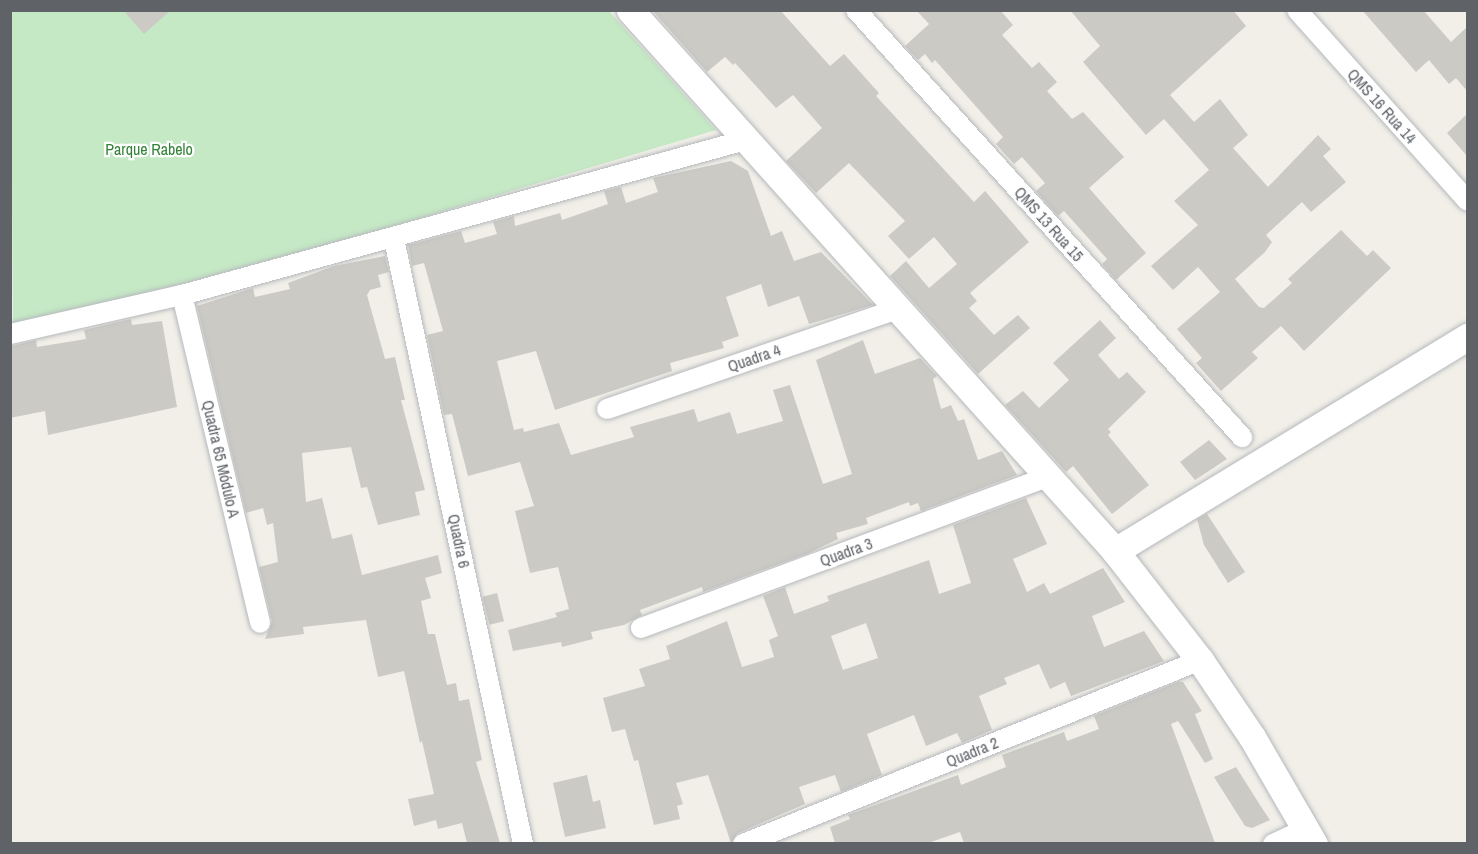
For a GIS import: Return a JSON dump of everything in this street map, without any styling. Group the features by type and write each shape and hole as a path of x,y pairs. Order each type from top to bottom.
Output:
{"street":[{"path":"630,10 749,139 1050,476 1115,551 1200,660 1310,836 1273,843"},
{"name":"QMS 13 Rua 15","path":"856,10 1242,437"},
{"name":"QMS 16 Rua 14","path":"1297,10 1467,201"},
{"path":"11,334 182,295 394,239 749,139"},
{"name":"Quadra 6","path":"394,239 523,843"},
{"name":"Quadra 65 Módulo A","path":"182,295 260,623"},
{"name":"Quadra 4","path":"607,409 901,308"},
{"path":"1115,551 1467,336"},
{"name":"Quadra 3","path":"641,628 1050,476"},
{"name":"Quadra 2","path":"743,843 1200,660"}],"green space":[{"name":"Parque Rabelo","path":"11,11 609,11 716,130 401,224 13,330"}],"building":[{"path":"123,10 171,10 144,34"},
{"path":"652,10 780,10 830,66 844,54 879,93 876,96 974,202 985,191 1029,242 970,293 977,301 969,308 994,335 1018,315 1030,328 978,374 890,276 906,261 929,288 957,264 934,237 909,259 888,236 905,221 849,163 816,193 786,161 822,128 793,95 776,108 735,63 733,65 725,57 707,72"},
{"path":"916,10 1000,10 1013,25 1002,35 1032,68 1039,62 1057,82 1047,91 1072,119 1083,112 1124,157 1089,188 1146,253 1116,280 1102,264 1107,259 1064,211 1058,216 1036,191 1045,183 1022,157 1014,164 996,144 1003,137 935,60 932,63 925,54 918,60 905,46 929,24"},
{"path":"1070,10 1233,10 1246,26 1170,95 1194,122 1220,99 1248,135 1233,148 1268,187 1318,135 1331,149 1323,156 1346,182 1311,212 1302,202 1266,235 1272,242 1265,252 1235,279 1259,307 1264,308 1292,283 1288,279 1341,230 1367,256 1373,250 1391,268 1304,351 1281,326 1252,352 1258,358 1221,391 1196,363 1202,358 1177,329 1220,292 1198,267 1173,290 1151,266 1198,225 1174,201 1209,170 1164,119 1146,135 1083,62 1100,46"},
{"path":"1362,10 1423,10 1451,42 1467,27 1467,91 1456,78 1449,84 1429,60 1416,72"},
{"path":"1467,114 1467,156 1447,133"},
{"path":"731,161 748,171 771,236 782,231 794,261 821,252 873,305 809,324 799,296 768,307 761,284 726,297 739,336 722,342 724,348 670,363 672,371 555,410 536,351 497,361 514,430 523,428 524,432 559,423 571,455 634,437 630,427 694,409 698,422 730,412 737,434 783,421 773,390 790,385 823,484 852,474 816,360 863,340 875,374 920,358 937,376 933,379 941,409 951,405 958,421 964,419 978,460 1002,451 1017,475 921,511 918,503 910,506 909,502 866,518 868,524 836,533 838,539 809,553 703,592 702,587 640,610 642,615 624,625 591,632 593,639 562,647 561,642 513,651 508,630 557,617 555,613 569,609 558,567 530,573 515,511 534,506 520,462 468,476 452,414 444,415 427,335 443,331 424,263 412,266 408,245 461,231 465,243 497,234 493,222 514,216 515,226 560,213 562,220 608,204 604,191 621,187 626,203 658,192 653,178"},
{"path":"385,256 389,272 378,275 381,287 370,290 367,295 385,359 395,357 405,400 401,400 425,490 415,492 420,515 378,525 367,487 361,488 351,447 302,453 306,502 322,498 332,539 352,534 362,575 438,555 442,573 425,578 431,598 421,601 428,634 435,634 447,685 456,683 459,701 469,699 482,760 476,762 500,843 467,843 462,823 438,829 436,820 414,826 408,799 434,794 422,741 420,743 404,671 378,677 366,620 303,627 304,634 265,639 272,621 259,567 278,562 273,523 267,525 263,508 246,513 197,306 253,288 255,297 290,289 288,283 334,266"},
{"path":"131,319 132,325 162,321 177,407 48,435 45,411 10,418 12,346 36,340 37,347 86,339 84,330"},
{"path":"1100,320 1116,338 1098,355 1119,379 1127,372 1146,392 1108,429 1111,432 1108,435 1149,485 1112,514 1073,466 1066,472 1005,405 1023,391 1039,408 1069,380 1053,363"},
{"path":"1209,440 1227,459 1195,480 1180,462"},
{"path":"1026,498 1047,544 1013,559 1027,592 1044,583 1050,594 1103,568 1125,602 1092,616 1104,647 1144,631 1164,661 1071,696 1065,682 1050,689 1039,664 1004,678 1007,684 979,696 992,730 962,743 957,733 926,746 914,715 867,734 882,775 841,792 835,775 799,787 805,804 738,833 731,843 708,775 676,783 683,804 677,806 680,819 654,825 638,760 634,761 625,729 612,732 603,698 645,686 639,669 670,659 666,646 727,621 742,667 774,657 769,640 778,636 763,596 785,587 794,614 829,601 827,596 929,560 939,594 971,583 953,525","holes":["866,623 878,658 843,670 831,636"]},
{"path":"1207,514 1245,572 1228,583 1204,545 1197,519"},
{"path":"497,593 504,621 489,625 482,597"},
{"path":"1183,682 1202,711 1195,714 1213,759 1205,763 1178,721 1171,724 1215,843 964,843 960,832 928,843 835,843 830,827 850,819 848,815 958,775 961,785 1006,767 1002,755 1064,732 1067,741 1099,729 1094,716"},
{"path":"1236,767 1270,820 1252,828 1245,826 1214,777"},
{"path":"587,775 593,802 600,800 606,828 565,837 553,783"}]}
